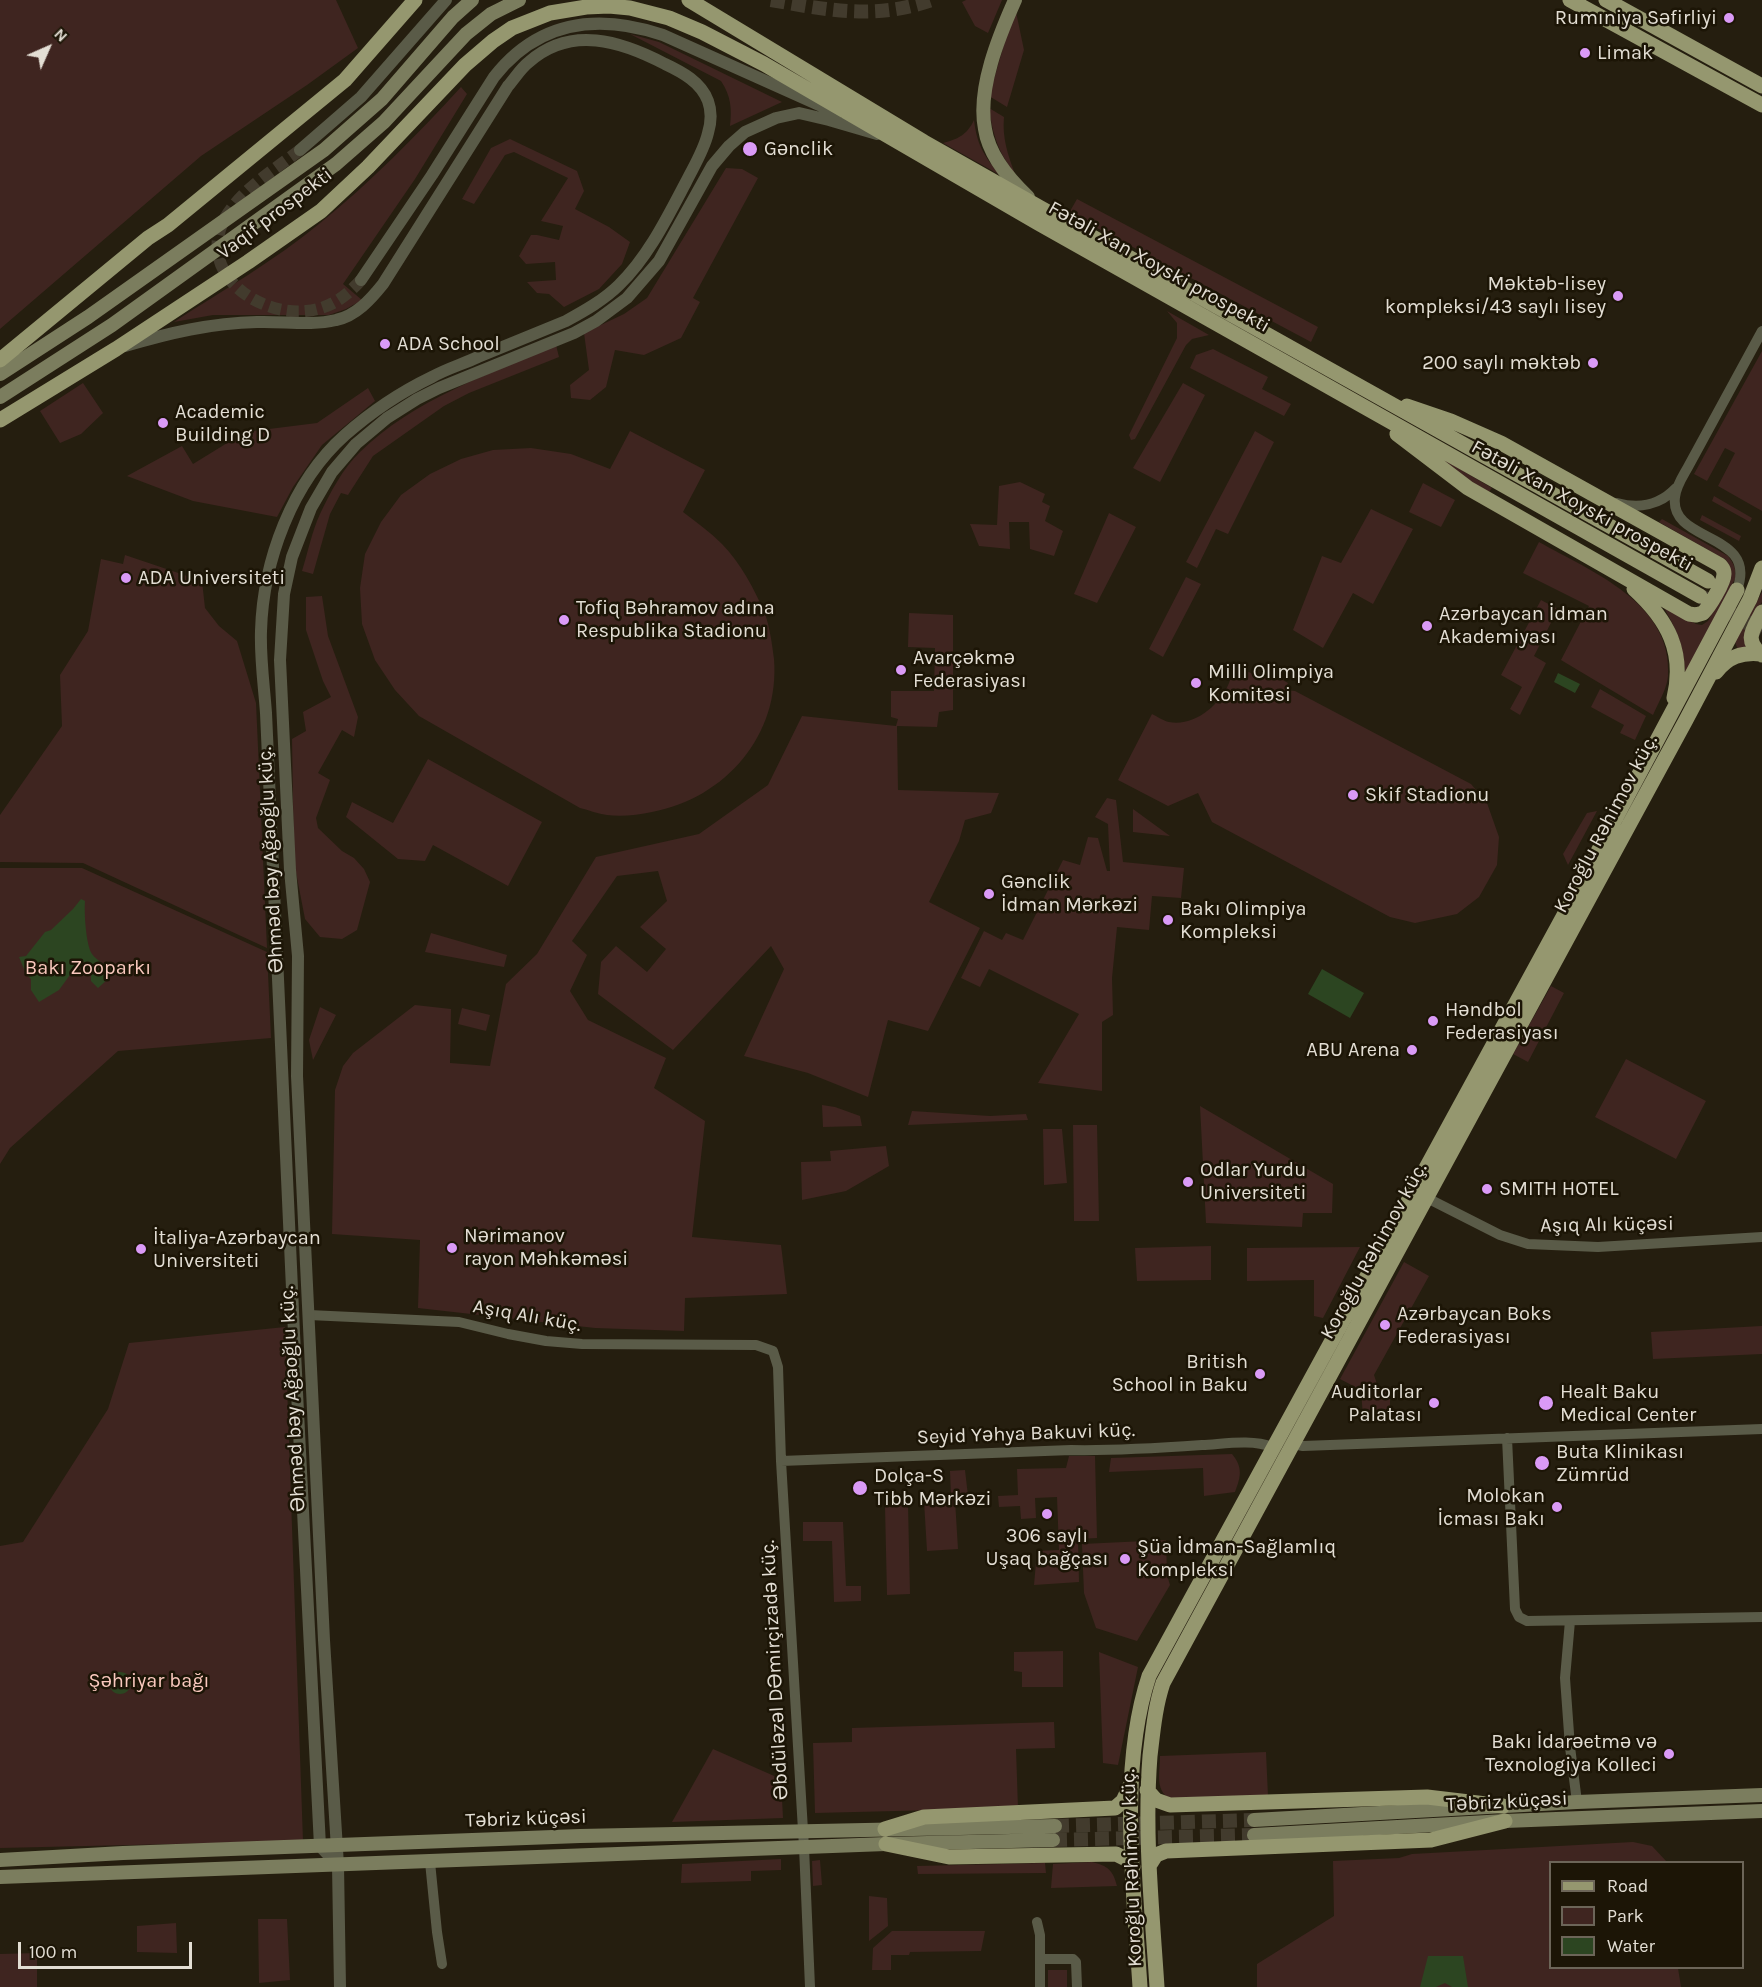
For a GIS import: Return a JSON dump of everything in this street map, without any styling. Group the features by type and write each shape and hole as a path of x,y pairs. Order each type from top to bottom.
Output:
{"main road":[{"path":"0,360 148,238 168,225 321,101 345,80 415,0"},
{"name":"Vaqif prospekti","path":"0,374 88,317 324,150 382,99 453,17 472,0"},
{"name":"Vaqif prospekti","path":"0,397 112,325 336,164 384,122 466,34 491,14 519,0"},
{"name":"Fətəli Xan Xoyski prospekti","path":"689,0 917,137 1700,596"},
{"path":"1015,0 989,73 984,98 984,128 996,159 1012,181 1039,207"},
{"path":"1570,0 1762,105"},
{"path":"1606,0 1762,86"},
{"name":"Fətəli Xan Xoyski prospekti","path":"586,7 609,6 630,9 669,18 702,32 764,64 1370,402 1708,581"},
{"name":"Vaqif prospekti","path":"0,420 116,349 321,211 368,167 465,65 493,41 512,28 550,13 586,7"},
{"path":"1370,402 1470,428 1720,566 1724,575 1707,609 1696,615 1689,614 1468,488 1413,448 1370,402"},
{"path":"1606,566 1647,601 1659,616 1672,640 1678,662 1678,675 1674,698 1665,725"},
{"name":"Koroğlu Rəhimov küç.","path":"1140,1987 1141,1866 1153,1726 1157,1700 1163,1683 1301,1444 1427,1198 1701,691 1754,590 1762,568"},
{"name":"Koroğlu Rəhimov küç.","path":"1157,1987 1130,1786 1142,1695 1149,1676 1737,590"},
{"path":"1761,654 1755,649 1751,638 1752,631 1762,612"},
{"path":"1701,691 1728,660 1743,653 1761,654"},
{"path":"885,1836 924,1817 1115,1808 1123,1801 1130,1786"},
{"path":"1147,1790 1156,1800 1170,1805 1427,1797 1504,1814"},
{"name":"Təbriz küçəsi","path":"1254,1835 1504,1814 1576,1802 1762,1795"},
{"name":"Təbriz küçəsi","path":"1254,1820 1762,1811"},
{"path":"885,1836 949,1857 1116,1854 1141,1866 1166,1851 1431,1840 1504,1814"},
{"name":"Təbriz küçəsi","path":"0,1860 123,1852 580,1836 803,1832 885,1836 1054,1833"},
{"name":"Təbriz küçəsi","path":"0,1877 804,1847 885,1836"}],"street":[{"name":"Vaqif prospekti","path":"300,150 361,96 446,0"},
{"path":"361,280 499,71 509,59 532,41 560,29 610,23 656,32 893,138"},
{"name":"Əhməd bəy Ağaoğlu küç.","path":"116,349 199,327 248,322 336,320 355,312 372,298 383,284 508,86 527,63 538,54 566,43 588,39 604,40 632,48 687,76 705,94 708,101 711,116 708,134 700,155 656,236 634,268 618,286 566,321 434,375 381,406 345,435 306,483 282,526 268,569 261,630 320,1846"},
{"name":"Əhməd bəy Ağaoğlu küç.","path":"340,1987 338,1865 324,1640 297,1076 298,975 290,870 280,660 284,594 292,557 321,489 344,456 356,444 387,418 417,399 569,335 596,321 627,298 659,261 712,166 729,146 757,125 787,114 799,113 893,138"},
{"path":"1737,590 1741,572 1736,557 1723,546 1690,526 1678,515 1674,500 1678,485 1762,331"},
{"path":"1602,500 1641,506 1659,501 1678,485"},
{"path":"274,550 292,557"},
{"path":"278,975 298,975"},
{"name":"Aşıq Alı küçəsi","path":"1427,1198 1500,1235 1528,1244 1598,1247 1762,1237"},
{"name":"Aşıq Alı küç.","path":"309,1315 459,1322 508,1334 582,1344 756,1345 773,1352"},
{"name":"Əbdüləzəl DƏmirçizadə küç.","path":"773,1352 778,1367 781,1461 810,1987"},
{"path":"1301,1444 1762,1429"},
{"path":"1507,1438 1515,1609 1519,1617 1527,1621 1762,1617"},
{"name":"Seyid Yəhya Bakuvi küç.","path":"781,1461 1071,1450 1098,1451 1237,1444 1262,1444 1272,1448"},
{"path":"1570,1621 1565,1678 1576,1802"},
{"path":"320,1846 338,1865"},
{"path":"430,1862 442,1964"},
{"path":"1037,1922 1040,1935 1040,1987"},
{"path":"1040,1959 1072,1959 1076,1962 1077,1987"}],"green space":[{"path":"0,0 336,0 358,48 201,156 0,329"},
{"path":"1002,0 988,33 975,26 962,2"},
{"path":"1015,7 1024,50 1007,107 989,96"},
{"path":"630,34 659,42 782,102 730,126 730,103 721,81"},
{"path":"461,87 467,94 415,179 343,284 362,300 329,315 213,315 174,322 302,238 393,158"},
{"path":"989,108 1004,117 1005,139 1015,174 997,143"},
{"path":"974,120 982,150 1000,175 943,143 961,136"},
{"path":"510,139 577,171 584,191 575,209 609,227 630,242 622,264 599,289 564,307 549,294 537,293 527,282 556,280 555,262 526,264 519,256 531,235 559,240 563,226 541,221 568,178 514,152 505,155 474,204 462,199 491,148"},
{"path":"726,168 742,169 758,178 693,298 700,302 681,338 644,355 615,350 606,387 590,400 571,398 570,385 589,370 584,333 624,314 647,298"},
{"path":"1077,199 1318,327 1311,342 1069,213"},
{"path":"1167,311 1209,335 1192,339 1186,345 1135,439 1131,440 1129,435 1177,338 1177,323"},
{"path":"556,345 559,357 469,393 444,406 373,456 348,495 341,493 330,514 313,574 302,571 315,527 333,489 354,458 381,433 404,417 453,390"},
{"path":"1213,349 1268,377 1262,389 1291,404 1284,416 1190,368 1196,355"},
{"path":"1762,351 1762,511 1718,486 1735,453 1725,448 1707,481 1694,474"},
{"path":"83,383 103,413 81,434 60,443 40,411"},
{"path":"1183,383 1205,395 1160,482 1133,468"},
{"path":"368,388 375,401 322,445 293,487 277,517 193,501 127,476 182,446 193,464 245,432 317,423"},
{"name":"Tofiq Bəhramov adına Respublika Stadionu","path":"630,431 705,470 683,512 722,544 735,559 752,586 770,630 774,659 774,687 768,713 758,737 743,759 725,777 703,793 679,805 647,813 618,816 580,808 419,716 395,690 375,660 362,624 360,588 365,554 381,522 401,495 430,474 461,459 493,450 531,448 571,454 610,469"},
{"path":"1255,431 1274,442 1228,534 1216,529 1197,568 1186,562"},
{"path":"1434,454 1492,488 1489,492 1450,469"},
{"path":"1020,482 1045,494 1042,502 1050,506 1045,521 1063,531 1054,556 1030,549 1029,522 1009,522 1010,549 979,546 970,524 997,525 999,486"},
{"path":"1423,483 1455,500 1441,527 1409,512"},
{"path":"1714,496 1752,518 1750,522 1712,501"},
{"path":"1371,509 1413,529 1373,604 1353,593 1323,648 1293,630 1322,556 1341,563"},
{"path":"1109,513 1136,527 1097,603 1074,594"},
{"path":"1702,515 1741,536 1739,541 1700,520"},
{"path":"1662,519 1728,556 1735,570 1735,579 1685,674 1679,638 1663,606 1702,625 1708,621 1728,583 1729,568 1726,560 1659,522"},
{"path":"1539,542 1604,578 1625,593 1643,609 1657,628 1666,651 1668,676 1653,715 1561,660 1589,606 1523,573"},
{"path":"125,555 202,581 205,608 219,626 237,641 256,703 267,948 83,863 0,862 0,815 62,726 60,675 88,631 101,559 123,564"},
{"path":"1186,577 1201,584 1163,657 1149,649"},
{"path":"1762,592 1762,602 1752,618 1747,647 1738,650 1735,642"},
{"path":"322,596 328,636 358,717 354,737 342,730 318,773 330,780 316,818 318,828 342,851 354,858 364,869 370,882 357,930 342,939 320,937 305,919 294,862 292,739 306,731 303,712 331,697 323,681 306,630 306,597"},
{"path":"1541,600 1558,609 1534,656 1546,663 1520,715 1510,709 1522,687 1501,675"},
{"path":"909,613 953,615 953,710 939,712 937,727 897,726 898,790 999,793 991,813 965,820 959,841 929,902 980,928 928,1031 888,1020 868,1097 808,1073 744,1056 784,969 771,946 673,1050 598,994 601,962 616,946 647,972 666,949 640,927 667,901 658,871 617,876 572,941 587,955 570,991 588,1020 666,1058 654,1088 705,1121 692,1237 781,1245 787,1294 685,1298 684,1331 595,1328 418,1308 420,1240 332,1234 335,1090 343,1066 353,1053 415,1005 451,1009 450,1063 490,1066 506,984 537,954 596,857 699,834 768,785 802,716 896,726 898,719 891,717 891,691 934,691 935,648 908,647"},
{"path":"1232,664 1255,675 1269,672 1288,683 1285,690 1295,691 1471,784 1487,803 1499,837 1497,865 1479,897 1457,914 1415,923 1390,917 1212,822 1198,793 1168,806 1118,780 1152,714 1178,723 1197,718 1205,713 1225,691 1229,683"},
{"path":"1600,689 1646,716 1635,740 1620,733 1624,725 1591,707"},
{"path":"428,759 542,822 508,886 433,845 425,861 398,859 346,817 352,802 393,823"},
{"path":"1107,798 1116,800 1123,862 1184,868 1181,898 1152,896 1149,930 1117,927 1112,978 1113,1015 1102,1022 1102,1091 1038,1083 1079,1014 989,969 980,987 961,978 984,931 1002,940 1006,933 1023,940 1063,860 1080,865 1088,837 1098,838 1107,871 1110,871 1108,824 1095,817"},
{"path":"1133,809 1170,836 1133,832"},
{"path":"1597,811 1568,865 1563,854 1587,813"},
{"name":"Bakı Zooparkı","path":"0,868 82,868 267,952 271,1038 118,1051 10,1148 0,1164"},
{"path":"431,933 507,955 504,967 425,952"},
{"path":"1551,986 1564,993 1528,1062 1513,1054"},
{"path":"320,1007 336,1015 313,1060 309,1040"},
{"path":"462,1008 490,1015 486,1031 458,1024"},
{"path":"1626,1059 1706,1101 1676,1159 1595,1117"},
{"path":"822,1105 860,1116 862,1126 823,1127"},
{"path":"1200,1106 1333,1184 1332,1213 1303,1213 1302,1227 1206,1223"},
{"path":"912,1111 990,1116 1026,1114 1028,1120 908,1125"},
{"path":"1073,1125 1097,1125 1099,1221 1074,1221"},
{"path":"1043,1129 1062,1129 1067,1183 1044,1185"},
{"path":"886,1146 889,1166 846,1191 802,1200 801,1162 831,1161 830,1151"},
{"path":"1211,1246 1211,1280 1137,1281 1135,1248"},
{"path":"1360,1247 1323,1318 1314,1316 1314,1280 1247,1281 1247,1248"},
{"name":"Azərbaycan Boks Federasiyası","path":"1404,1262 1429,1276 1374,1375 1379,1390 1390,1390 1390,1417 1363,1417 1361,1390 1340,1379"},
{"path":"1762,1326 1762,1354 1653,1359 1651,1332"},
{"name":"Şəhriyar bağı","path":"285,1327 303,1841 0,1848 0,1546 23,1542 108,1409 129,1343"},
{"path":"1232,1454 1238,1463 1240,1472 1235,1492 1204,1496 1203,1468 1109,1472 1111,1458"},
{"path":"1069,1456 1095,1456 1097,1538 1078,1539 1079,1582 1034,1585 1037,1551 1059,1550 1057,1497 1035,1498 1036,1518 1021,1519 1020,1506 999,1507 998,1496 1018,1495 1017,1469 1066,1468"},
{"path":"965,1470 968,1496 951,1496 950,1471"},
{"path":"955,1500 958,1549 927,1551 924,1501"},
{"path":"908,1504 910,1594 887,1595 885,1506"},
{"path":"803,1522 843,1522 846,1586 861,1586 861,1601 834,1602 832,1541 803,1541"},
{"path":"1166,1540 1167,1575 1170,1585 1137,1641 1096,1628 1084,1593 1082,1544"},
{"path":"1063,1651 1063,1687 1022,1687 1022,1672 1014,1671 1014,1652"},
{"path":"1099,1652 1138,1667 1118,1765 1103,1763"},
{"path":"1054,1722 1055,1748 1016,1749 1018,1808 815,1813 813,1743 852,1742 852,1728"},
{"path":"713,1749 781,1779 783,1818 672,1822"},
{"path":"1266,1752 1268,1796 1173,1801 1163,1792 1159,1782 1160,1756"},
{"path":"1633,1842 1652,1846 1666,1861 1549,1861 1549,1969 1678,1969 1681,1987 1257,1987 1257,1964 1334,1916 1333,1861 1399,1858 1412,1854"},
{"path":"781,1859 781,1870 751,1871 751,1881 681,1883 682,1864"},
{"path":"820,1860 822,1885 813,1886 812,1861"},
{"path":"1092,1862 1109,1870 1117,1886 1051,1888 1053,1864"},
{"path":"1045,1863 1046,1873 918,1874 917,1866"},
{"path":"869,1896 887,1898 888,1926 869,1941"},
{"path":"258,1919 287,1919 290,1980 259,1983"},
{"path":"176,1923 177,1953 137,1952 137,1926"},
{"path":"892,1931 985,1931 981,1951 910,1952 909,1955 891,1955 891,1970 872,1970 873,1948"},
{"path":"37,1953 37,1987 0,1987 0,1954"},
{"path":"1048,1970 1067,1970 1067,1987 1048,1987"}],"water":[{"path":"1558,673 1580,684 1575,693 1554,682"},
{"path":"81,899 85,901 86,929 90,950 96,959 112,968 109,978 98,988 91,981 91,967 83,962 75,968 59,990 39,1002 31,990 31,979 26,974 19,957 26,956 45,932 51,930"},
{"path":"1322,969 1364,993 1350,1018 1308,994"},
{"path":"120,1672 128,1675 131,1683 128,1691 120,1694 112,1691 109,1683 112,1675"},
{"path":"1428,1956 1463,1956 1468,1987 1452,1987 1445,1983 1436,1987 1420,1987"}],"tunnel":[{"path":"771,0 852,11 891,10 932,0"},
{"path":"300,150 249,189 225,218 218,237 218,256 225,272 236,286 251,298 287,311 314,310 330,305 343,297 361,280"},
{"path":"1700,596 1762,631"},
{"path":"1055,1826 1254,1820"},
{"path":"1053,1840 1254,1835"}],"place":[{"name":"Rumıniya Səfirliyi","path":"1729,18"},
{"name":"Limak","path":"1585,53"},
{"name":"Gənclik","path":"750,149"},
{"name":"Məktəb-lisey kompleksi/43 saylı lisey","path":"1618,296"},
{"name":"ADA School","path":"385,344"},
{"name":"200 saylı məktəb","path":"1593,363"},
{"name":"Academic Building D","path":"163,423"},
{"name":"ADA Universiteti","path":"126,578"},
{"name":"Tofiq Bəhramov adına Respublika Stadionu","path":"564,620"},
{"name":"Azərbaycan İdman Akademiyası","path":"1427,626"},
{"name":"Avarçəkmə Federasiyası","path":"901,670"},
{"name":"Milli Olimpiya Komitəsi","path":"1196,683"},
{"name":"Skif Stadionu","path":"1353,795"},
{"name":"Gənclik İdman Mərkəzi","path":"989,894"},
{"name":"Bakı Olimpiya Kompleksi","path":"1168,920"},
{"name":"Həndbol Federasiyası","path":"1433,1021"},
{"name":"ABU Arena","path":"1412,1050"},
{"name":"Odlar Yurdu Universiteti","path":"1188,1182"},
{"name":"SMITH HOTEL","path":"1487,1189"},
{"name":"Nərimanov rayon Məhkəməsi","path":"452,1248"},
{"name":"İtaliya-Azərbaycan Universiteti","path":"141,1249"},
{"name":"Azərbaycan Boks Federasiyası","path":"1385,1325"},
{"name":"British School in Baku","path":"1260,1374"},
{"name":"Auditorlar Palatası","path":"1434,1403"},
{"name":"Healt Baku Medical Center","path":"1546,1403"},
{"name":"Buta Klinikası Zümrüd","path":"1542,1463"},
{"name":"Dolça-S Tibb Mərkəzi","path":"860,1488"},
{"name":"Molokan İcması Bakı","path":"1557,1507"},
{"name":"306 saylı Uşaq bağçası","path":"1047,1514"},
{"name":"Şüa İdman-Sağlamlıq Kompleksi","path":"1125,1559"},
{"name":"Bakı İdarəetmə və Texnologiya Kolleci","path":"1669,1754"}]}
